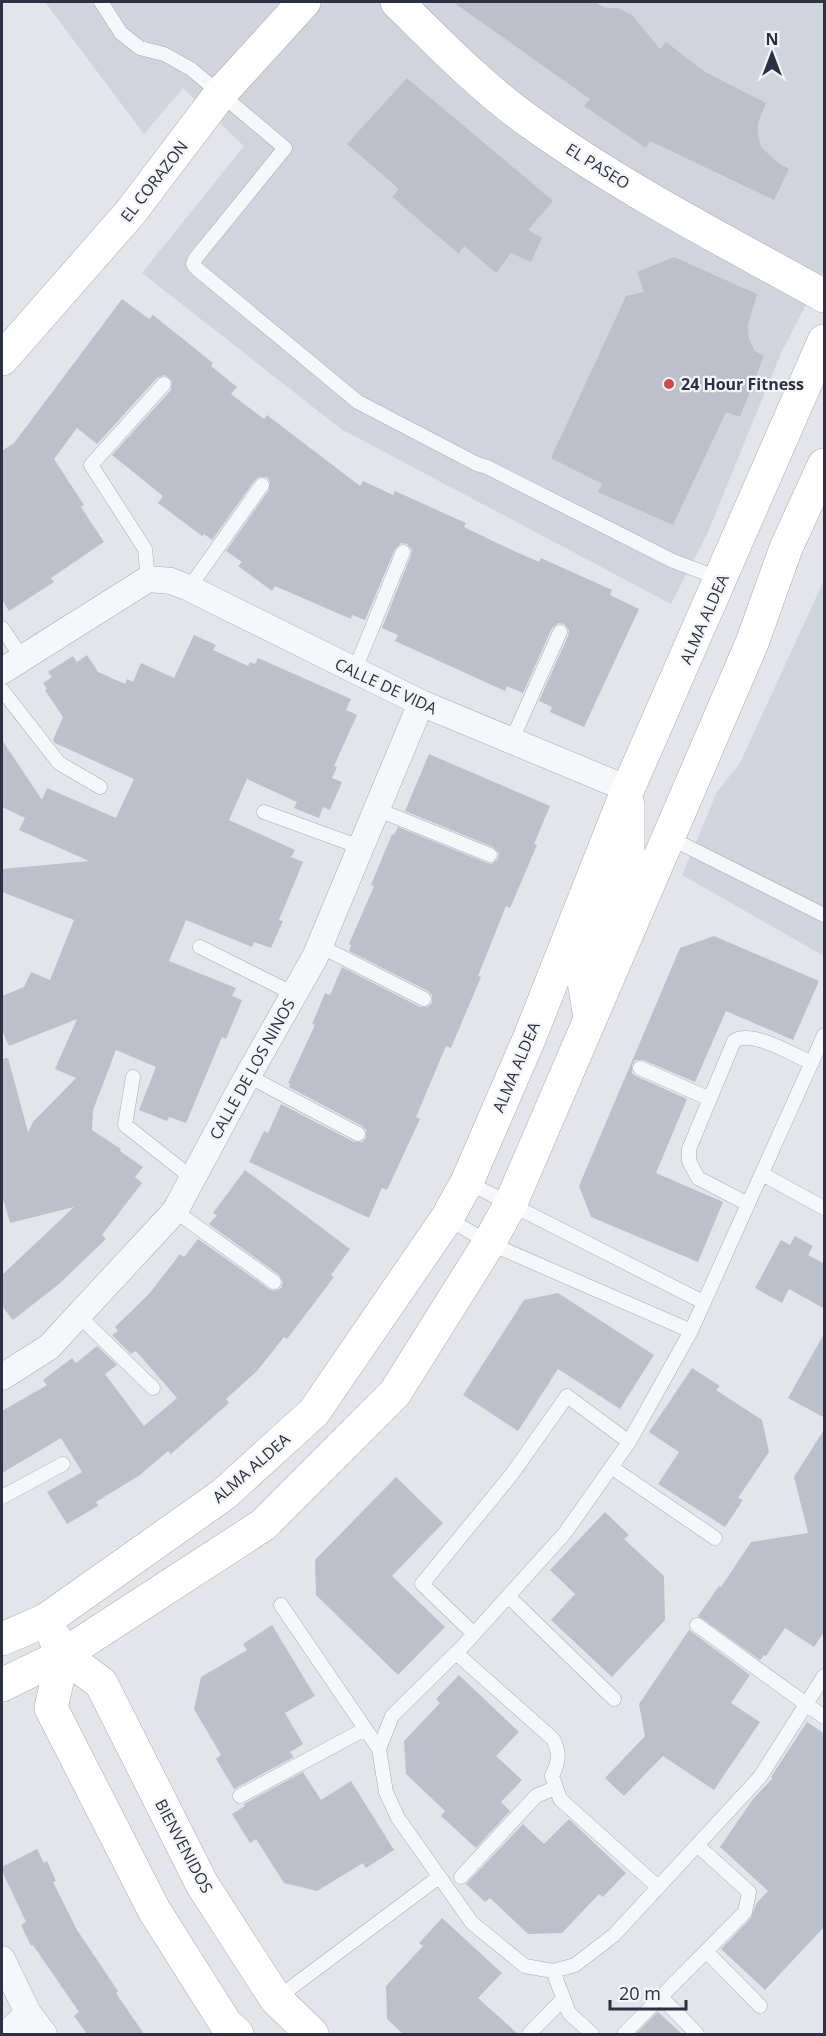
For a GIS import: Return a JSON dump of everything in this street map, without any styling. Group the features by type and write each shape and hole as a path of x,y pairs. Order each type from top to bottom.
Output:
{"main road":[{"name":"EL CORAZON","path":"2,359 130,213 221,93 304,2"},
{"name":"EL PASEO","path":"398,2 481,83 532,123 595,166 825,296"},
{"name":"ALMA ALDEA","path":"2,1639 46,1620 224,1494 314,1413 447,1218 467,1182 529,1039 628,789 825,341"},
{"path":"2,1685 63,1655 263,1525 395,1393 489,1243 511,1203 752,643 786,548 825,465"},
{"path":"591,1020 584,981 587,958 628,853 628,789"},
{"name":"BIENVENIDOS","path":"46,1620 63,1655 100,1683 202,1884 276,1999 312,2034"},
{"path":"63,1655 51,1708 154,1910 226,2024 237,2034"}],"street":[{"name":"CALLE DE VIDA","path":"148,579 171,581 189,588 420,703 628,789"},
{"path":"12,665 148,579"},
{"name":"CALLE DE LOS NINOS","path":"2,1377 49,1347 175,1211 320,946 420,703"},
{"path":"2,1959 28,2013 44,2034"},
{"path":"7,2034 28,2013"}],"lane":[{"path":"101,2 121,33 140,48 164,54 191,69 285,148 195,259 193,264 196,268 358,402 673,561 721,579"},
{"path":"148,579 145,549 91,465 164,384"},
{"path":"189,588 262,485"},
{"path":"354,672 403,552"},
{"path":"2,628 12,665"},
{"path":"511,742 560,632"},
{"path":"2,690 59,763 99,787"},
{"path":"376,808 490,855"},
{"path":"264,812 360,847"},
{"path":"667,836 825,915"},
{"path":"320,946 424,999"},
{"path":"200,947 294,994"},
{"path":"379,1749 392,1716 474,1634 565,1533 629,1442 691,1331 824,1036"},
{"path":"748,1204 698,1178 689,1161 689,1149 734,1041 740,1037 758,1039 812,1063"},
{"path":"640,1068 710,1099"},
{"path":"133,1077 125,1125 192,1178"},
{"path":"248,1077 358,1134"},
{"path":"762,1174 825,1208"},
{"path":"467,1182 703,1302"},
{"path":"175,1211 274,1282"},
{"path":"447,1218 489,1243 691,1331"},
{"path":"78,1315 153,1388"},
{"path":"474,1634 422,1584 512,1474 567,1396 629,1442"},
{"path":"2,1497 63,1464"},
{"path":"611,1467 715,1538"},
{"path":"508,1596 614,1699"},
{"path":"281,1605 379,1749 386,1792 398,1818 472,1923 525,1966 553,1971 575,1965 614,1935 760,1777 825,1676"},
{"path":"697,1626 825,1717"},
{"path":"456,1653 554,1739 558,1749 558,1762 552,1776 560,1799 658,1887"},
{"path":"240,1796 365,1729"},
{"path":"461,1877 536,1796 555,1788"},
{"path":"624,2034 745,1912 749,1892 697,1845"},
{"path":"276,1999 439,1876"},
{"path":"706,1951 760,2006"},
{"path":"553,1971 569,2013 592,2034"},
{"path":"661,1997 697,2034"},
{"path":"529,2034 563,1999"}],"shaded area":[{"path":"45,2 824,2 824,270 781,353 708,532 671,604 341,429 142,273 244,146 183,88 144,134"},
{"path":"824,580 824,956 682,875 717,792 740,763"}],"building":[{"path":"453,2 595,2 605,8 618,8 633,16 660,49 666,42 705,72 766,103 758,123 761,147 777,162 789,169 774,200 650,141 646,148 584,106 590,99"},
{"path":"407,78 553,201 528,230 542,238 531,262 511,253 496,273 464,246 459,254 392,197 399,189 347,144"},
{"name":"24 Hour Fitness","path":"674,257 757,294 748,325 749,339 755,351 764,356 740,417 726,412 673,525 598,492 602,484 551,458 626,296 644,292 637,272"},
{"path":"122,299 149,319 153,315 213,363 211,366 237,387 231,394 264,419 267,415 360,486 363,481 393,495 395,491 466,523 464,527 501,545 539,562 541,558 612,590 610,595 639,609 584,727 550,712 552,707 539,701 568,636 569,630 564,624 558,623 552,628 523,693 507,686 505,691 395,641 398,635 382,628 411,555 412,550 407,544 401,543 395,549 365,620 352,615 351,619 275,586 272,591 238,566 242,562 226,551 269,490 270,482 267,477 259,477 255,480 212,540 204,534 202,536 158,503 163,496 112,455 171,390 172,381 165,375 157,378 97,444 77,428 54,459 84,505 81,507 104,542 51,578 54,582 9,611 2,600 2,451 14,443"},
{"path":"194,635 216,645 213,650 248,666 250,662 255,664 258,658 351,699 346,710 357,715 334,766 337,767 332,778 342,782 330,810 323,807 319,818 294,808 297,802 247,779 229,820 295,850 291,857 303,862 279,920 283,921 271,948 254,942 252,947 186,920 169,961 236,988 232,996 242,1000 226,1039 222,1037 186,1123 169,1117 167,1121 139,1110 156,1067 116,1050 93,1110 92,1130 143,1167 135,1177 142,1183 102,1235 106,1239 59,1284 13,1320 2,1306 2,1275 74,1207 10,1223 2,1200 2,1059 8,1058 28,1132 33,1122 76,1078 55,1069 77,1019 9,1046 2,1030 2,996 24,987 31,972 50,980 74,920 2,892 2,869 89,861 19,830 25,818 2,807 2,740 42,800 47,788 116,818 134,779 55,743 53,740 63,717 45,690 47,689 43,683 52,677 48,672 73,656 77,662 87,655 98,672 125,684 127,679 133,682 141,663 174,678"},
{"path":"429,754 550,806 534,844 537,845 510,908 506,906 478,976 481,977 451,1048 446,1046 416,1117 420,1119 387,1190 382,1188 369,1218 249,1162 264,1131 268,1133 281,1104 354,1142 362,1142 366,1138 366,1130 362,1126 289,1087 288,1083 315,1025 312,1024 325,993 330,995 342,967 420,1007 428,1007 432,1003 432,995 428,991 349,951 351,945 349,944 374,886 371,885 392,834 394,835 398,827 487,863 492,864 498,859 499,853 493,847 405,811"},
{"path":"714,936 819,981 793,1040 726,1011 695,1082 643,1060 635,1060 632,1065 632,1073 636,1076 687,1099 656,1173 723,1202 698,1262 591,1217 579,1186 680,948"},
{"path":"245,1170 350,1249 331,1275 334,1277 287,1339 284,1337 257,1371 226,1399 229,1403 171,1454 168,1451 140,1475 96,1502 98,1506 67,1524 47,1492 82,1472 61,1438 2,1473 2,1411 47,1385 43,1380 72,1358 76,1363 97,1346 117,1365 105,1374 144,1426 177,1398 136,1351 131,1354 112,1335 118,1331 115,1327 149,1294 180,1254 184,1257 198,1239 269,1289 274,1291 281,1288 283,1282 279,1275 209,1224 217,1215 213,1213"},
{"path":"795,1236 813,1246 808,1255 825,1264 825,1309 789,1289 782,1303 755,1288 781,1240 790,1245"},
{"path":"558,1293 654,1355 620,1409 558,1369 518,1431 463,1395 524,1300"},
{"path":"825,1332 825,1418 788,1398"},
{"path":"692,1368 720,1386 716,1390 762,1420 769,1452 738,1498 743,1500 725,1527 658,1484 679,1452 649,1432"},
{"path":"825,1428 825,1631 814,1647 785,1628 766,1656 764,1655 760,1660 698,1616 719,1586 721,1587 751,1542 808,1533 794,1477"},
{"path":"396,1477 443,1523 392,1576 445,1627 398,1675 316,1595 315,1560"},
{"path":"605,1512 629,1535 624,1539 664,1576 665,1620 612,1677 551,1620 575,1594 550,1570"},
{"path":"272,1625 315,1696 285,1713 303,1744 290,1752 294,1757 234,1789 216,1759 221,1755 194,1709 201,1677 247,1650 243,1644"},
{"path":"689,1630 750,1675 731,1703 760,1722 714,1790 663,1756 624,1796 605,1778 645,1736 639,1704"},
{"path":"459,1675 519,1732 496,1756 522,1780 501,1802 510,1811 476,1848 441,1816 445,1811 406,1774 404,1741 440,1703 436,1699"},
{"path":"807,1722 825,1734 825,1926 765,1990 721,1949 751,1918 756,1904 768,1891 720,1847 753,1799 773,1778 771,1777"},
{"path":"303,1772 321,1800 351,1781 394,1850 366,1868 363,1863 317,1891 284,1883 256,1839 250,1843 232,1814 245,1806 244,1804"},
{"path":"569,1819 626,1873 603,1897 599,1894 562,1933 528,1934 490,1898 485,1902 466,1884 523,1824 544,1844"},
{"path":"37,1849 44,1863 47,1861 56,1881 53,1882 77,1930 144,2034 87,2034 74,2016 79,2012 33,1945 31,1946 21,1925 26,1922 2,1867"},
{"path":"442,1918 502,1973 478,1998 518,2034 403,2034 387,2019 386,1986 423,1946 419,1943"},
{"path":"658,2012 682,2034 636,2034"}],"place":[{"name":"24 Hour Fitness","path":"669,384"}]}
